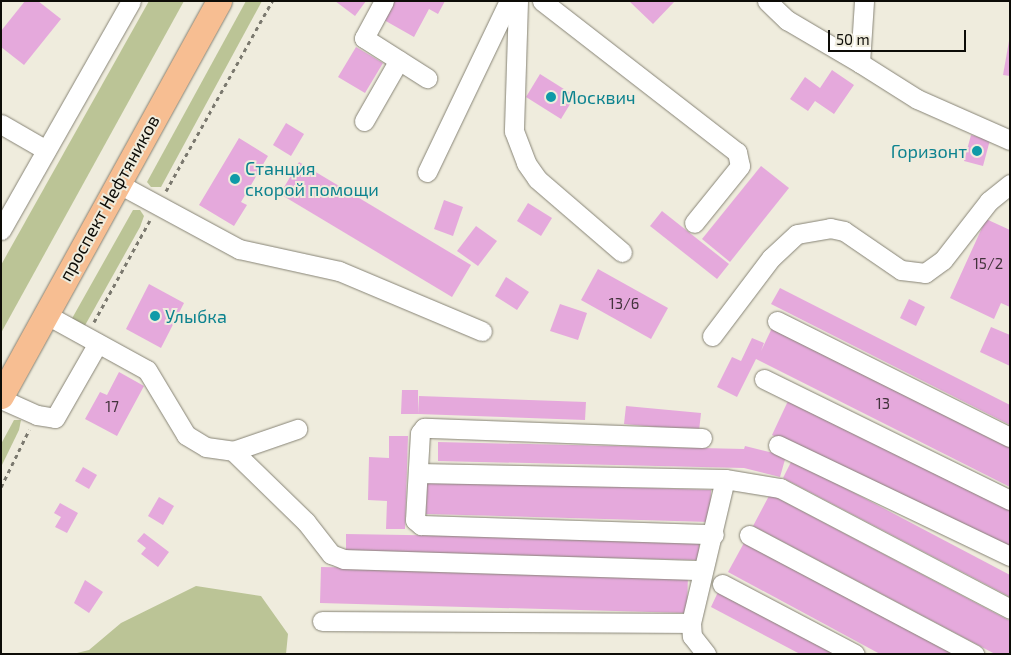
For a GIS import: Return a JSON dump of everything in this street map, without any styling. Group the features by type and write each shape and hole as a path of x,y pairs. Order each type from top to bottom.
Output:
{"main road":[{"name":"проспект Нефтяников","path":"1,398 117,182 219,1"}],"street":[{"path":"1,230 130,1"},
{"path":"384,1 364,38 427,78"},
{"path":"427,172 509,1"},
{"path":"518,1 514,131 526,163 537,179 622,252"},
{"path":"542,1 737,152 740,166 694,223"},
{"path":"766,1 787,20 910,95 1010,140"},
{"path":"860,63 864,1"},
{"path":"364,121 399,60"},
{"path":"1,124 46,150"},
{"path":"117,182 239,249 339,271 482,330"},
{"path":"712,336 771,258 797,234 830,228 844,231 901,270 925,273 944,260 989,201 1010,184"},
{"path":"45,314 147,370 186,435 206,448 233,451 297,429"},
{"path":"777,321 1010,437"},
{"path":"1,398 37,415 55,418 92,340"},
{"path":"764,379 1010,500"},
{"path":"702,438 424,428 420,433 415,520 421,525 714,534"},
{"path":"778,445 1010,556"},
{"path":"233,451 306,522 331,554 344,559 703,570"},
{"path":"418,472 724,479 780,488 1010,609"},
{"path":"706,654 692,636 691,623 703,570 714,534 724,479"},
{"path":"749,535 974,654"},
{"path":"722,584 855,654"},
{"path":"322,621 691,623"}],"path":[{"path":"92,340 158,205 272,1"},
{"path":"1,486 37,415"}],"green space":[{"path":"149,1 184,1 1,333 1,265"},
{"path":"246,1 262,1 161,187 151,187 147,182"},
{"path":"133,210 140,210 144,216 140,227 83,329 70,322"},
{"path":"14,420 21,420 19,430 1,467 1,444"},
{"path":"196,586 261,596 288,634 286,654 73,654 89,650 121,623"}],"building":[{"path":"25,1 38,1 61,19 24,65 1,47 1,31"},
{"path":"335,1 366,1 355,16"},
{"path":"394,1 445,1 438,14 429,9 414,37 384,20"},
{"path":"629,1 675,1 653,24"},
{"path":"1010,42 1010,76 1003,75"},
{"path":"356,47 383,63 365,93 338,77"},
{"path":"832,70 854,85 834,114 815,101 808,111 790,99 805,77 820,88"},
{"name":"Москвич","path":"540,74 575,96 561,119 526,97"},
{"path":"286,123 304,134 291,156 273,145"},
{"name":"Горизонт","path":"971,135 990,140 983,166 964,161"},
{"name":"Станция скорой помощи","path":"239,138 268,156 241,202 247,205 234,226 199,205"},
{"path":"299,162 471,265 452,297 280,194"},
{"path":"761,166 789,188 730,262 702,239"},
{"path":"444,200 463,207 453,236 434,229"},
{"path":"528,203 552,218 541,236 517,221"},
{"path":"662,211 729,264 717,279 650,226"},
{"path":"986,219 1010,230 1010,307 1001,303 994,319 950,298"},
{"path":"476,226 497,241 478,266 457,251"},
{"path":"598,269 668,308 651,339 581,300"},
{"path":"506,277 529,292 517,310 495,296"},
{"name":"Улыбка","path":"149,284 184,303 161,348 126,329"},
{"path":"780,288 1010,405 1010,425 771,304"},
{"path":"909,299 925,307 916,326 900,318"},
{"path":"560,304 587,313 578,340 550,331"},
{"path":"991,327 1010,335 1010,366 980,352"},
{"path":"772,328 1010,448 1010,487 756,359 737,397 717,387 732,357 741,361 752,338 764,343 761,351"},
{"path":"119,372 144,386 117,436 85,419 100,392 107,395"},
{"path":"402,390 418,390 418,414 401,414"},
{"path":"419,396 586,402 585,420 418,414"},
{"path":"788,401 1010,510 1010,551 772,435"},
{"path":"626,406 701,413 699,431 624,424"},
{"path":"389,436 408,436 405,529 386,529 387,501 368,500 369,457 389,458"},
{"path":"438,442 744,449 745,446 786,456 780,477 744,468 438,461"},
{"path":"792,460 1010,575 1010,597 783,478"},
{"path":"83,467 97,475 89,489 75,481"},
{"path":"427,481 711,490 710,522 426,514"},
{"path":"770,494 1010,621 1010,654 995,654 753,526"},
{"path":"159,497 174,506 163,525 148,516"},
{"path":"60,503 78,513 67,533 55,527 61,517 54,513"},
{"path":"144,533 169,552 158,567 141,554 146,548 137,541"},
{"path":"346,534 699,540 699,560 346,553"},
{"path":"745,541 955,654 880,654 728,572"},
{"path":"321,567 688,574 687,613 320,603"},
{"path":"85,580 103,592 89,613 74,603"},
{"path":"718,592 836,654 800,654 711,607"}],"place":[{"name":"Москвич","path":"551,97"},
{"name":"Горизонт","path":"977,151"},
{"name":"Станция скорой помощи","path":"235,179"},
{"name":"Улыбка","path":"155,316"}]}
